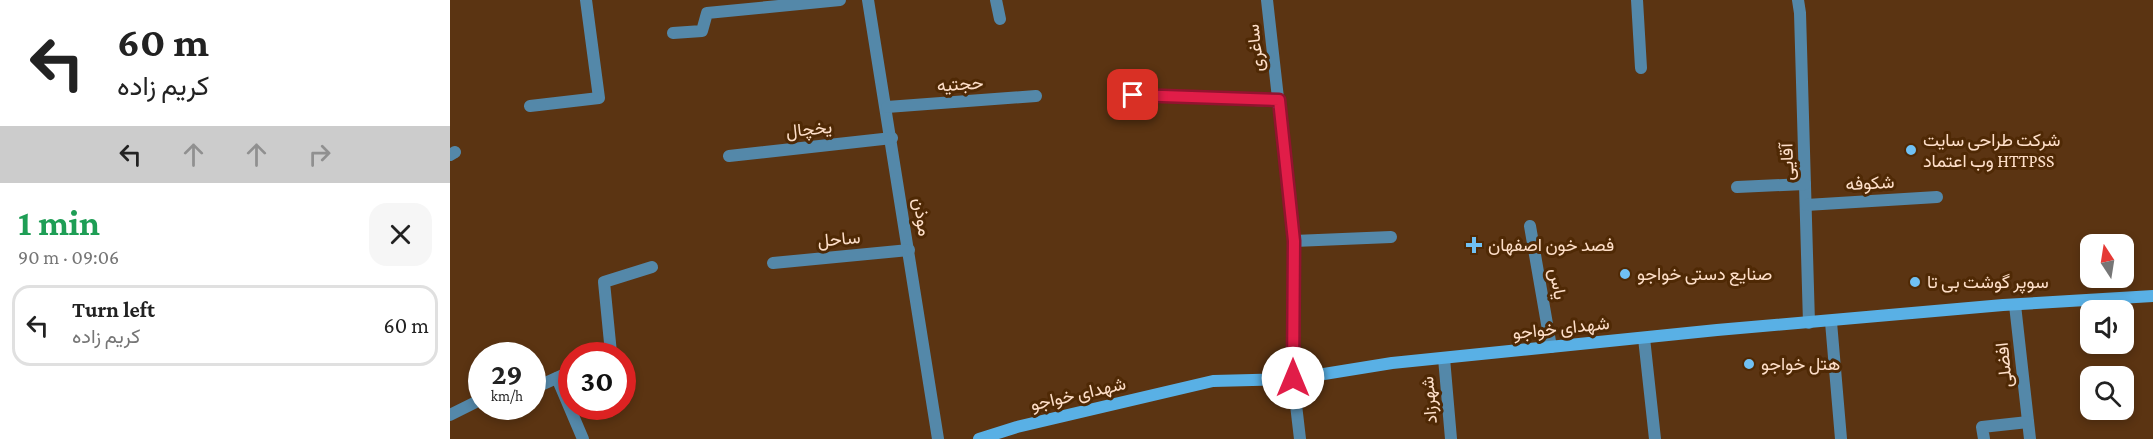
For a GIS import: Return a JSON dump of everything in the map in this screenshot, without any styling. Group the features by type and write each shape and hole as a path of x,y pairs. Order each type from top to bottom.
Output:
{"main road":[{"name":"شهدای خواجو","path":"979,439 1017,427 1213,381 1293,378 1392,363 1644,338 2015,305 2153,296"}],"street":[{"path":"530,106 599,98 586,0"},
{"path":"673,33 702,31 706,13 840,0"},
{"name":"موذن","path":"868,0 892,138 938,439"},
{"path":"996,0 1000,19"},
{"name":"ساغری","path":"1268,0 1294,241 1293,378 1300,439"},
{"path":"1637,0 1641,68"},
{"name":"آقایی","path":"1798,0 1809,323"},
{"path":"1133,95 1279,100"},
{"name":"حجتیه","path":"887,107 1036,96"},
{"name":"یخچال","path":"729,156 892,138"},
{"path":"1737,187 1805,184"},
{"name":"شکوفه","path":"1806,205 1937,197"},
{"name":"یاس","path":"1530,226 1551,347"},
{"path":"1294,241 1391,237"},
{"name":"ساحل","path":"773,263 909,250"},
{"path":"610,342 604,282 652,267"},
{"name":"افضلی","path":"2015,305 2030,439"},
{"path":"1830,322 1841,439"},
{"path":"1644,338 1655,439"},
{"name":"شهرزاد","path":"1444,358 1451,439"},
{"path":"546,383 557,378 583,439"},
{"path":"450,415 468,406"},
{"path":"1984,439 1982,427 2028,422"}],"place":[{"name":"شرکت طراحی سایت وب اعتماد HTTPSS","path":"1911,150"},
{"name":"فصد خون اصفهان","path":"1474,245"},
{"name":"صنایع دستی خواجو","path":"1625,274"},
{"name":"سوپر گوشت بی تا","path":"1915,282"},
{"name":"هتل خواجو","path":"1749,364"}],"route":[{"path":"1133,95 1279,100 1294,241 1293,378"}]}
